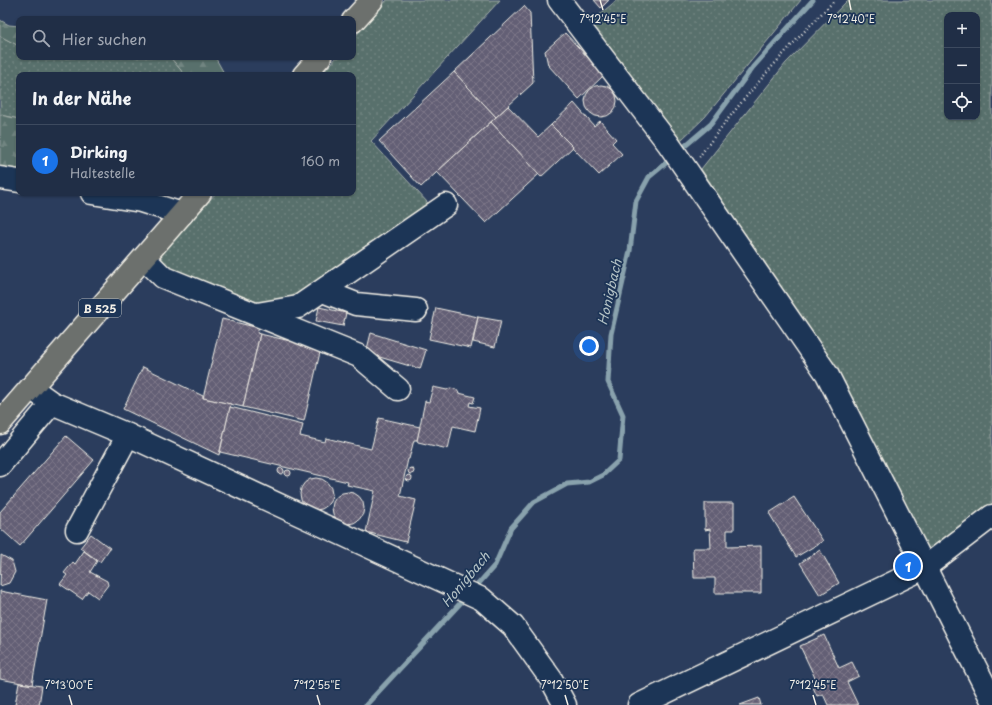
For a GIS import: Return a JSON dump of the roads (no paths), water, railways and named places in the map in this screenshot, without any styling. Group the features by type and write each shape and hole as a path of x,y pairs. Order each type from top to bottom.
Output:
{"main road":[{"path":"356,18 372,0"},
{"path":"307,72 317,60"},
{"name":"B 525","path":"0,423 197,196"}],"street":[{"path":"559,0 668,143 827,374 992,700"},
{"path":"0,178 16,181"},
{"path":"110,196 141,201 182,214"},
{"path":"257,314 298,307 446,205"},
{"path":"144,258 163,277 359,356 398,389"},
{"path":"323,291 356,304 416,310"},
{"path":"31,388 52,403 128,435 482,599 513,626 550,679 565,705"},
{"path":"0,465 52,403"},
{"path":"77,530 128,435"},
{"path":"639,705 924,568 992,516"}],"waterway":[{"name":"Honigbach","path":"679,151 711,124 753,67 813,0"},
{"name":"Honigbach","path":"473,590 495,565 511,528 534,502 567,484 589,482 603,475 619,460 623,415 608,382 611,334 630,251 636,201 649,177 672,158"},
{"name":"Honigbach","path":"366,705 466,597"}],"place":[{"name":"Dirking","path":"908,566"}]}
